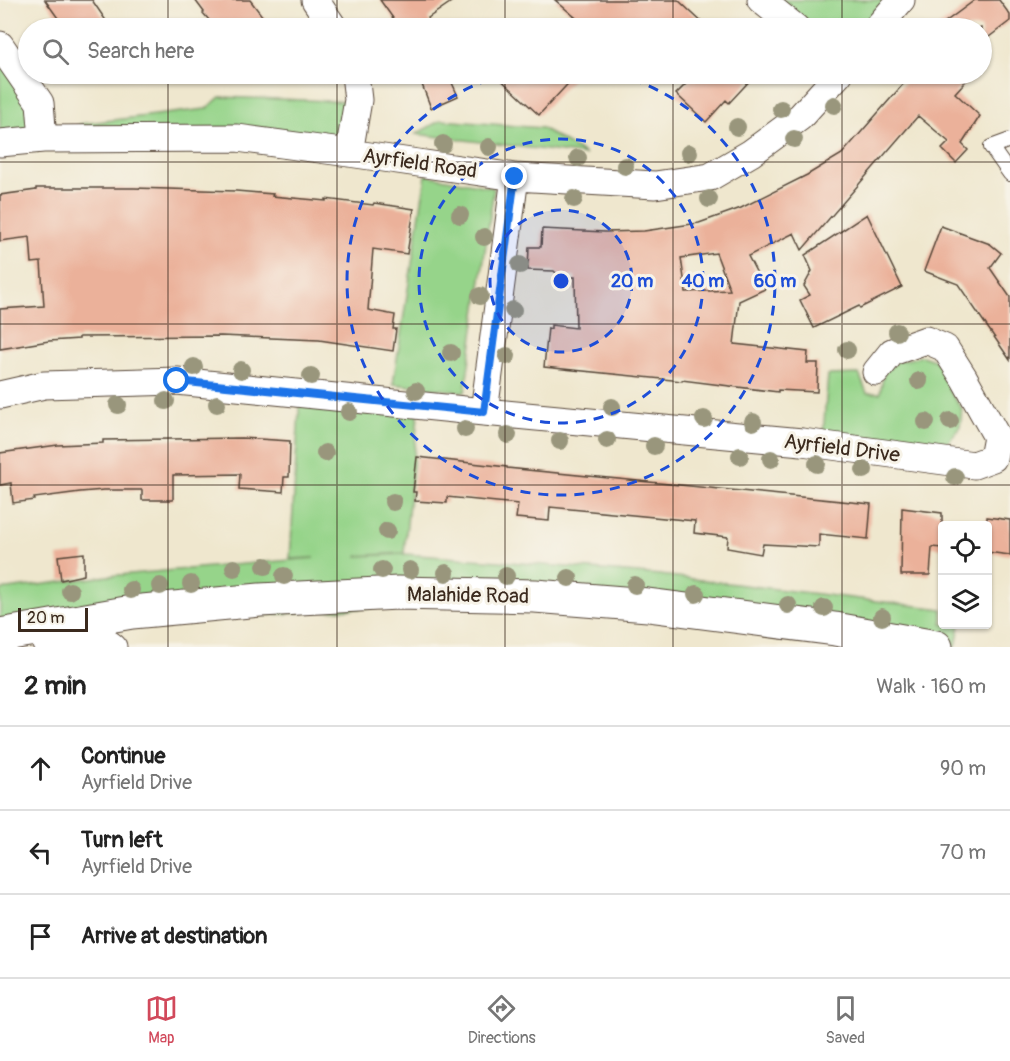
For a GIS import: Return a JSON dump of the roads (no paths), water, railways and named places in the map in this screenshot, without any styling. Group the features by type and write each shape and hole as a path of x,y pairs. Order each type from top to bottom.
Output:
{"main road":[{"name":"Malahide Road","path":"0,635 132,612 260,600 398,593 535,596 648,605 833,638 936,647"}],"street":[{"path":"315,0 327,18"},
{"path":"761,0 784,18"},
{"path":"886,18 901,0"},
{"path":"0,45 18,71"},
{"path":"27,84 40,103 43,139"},
{"path":"349,153 358,100 356,84"},
{"name":"Ayrfield Road","path":"0,143 43,139 237,138 515,177 655,185 710,177 751,153 800,117 830,84"},
{"path":"484,412 515,177"},
{"name":"Ayrfield Drive","path":"0,395 44,384 177,381 802,442 974,465 993,458 997,437 945,348 926,340 892,352 876,372"},
{"path":"27,647 78,637 107,642 113,647"}],"lane":[{"path":"1010,140 991,147 1010,174"}]}
